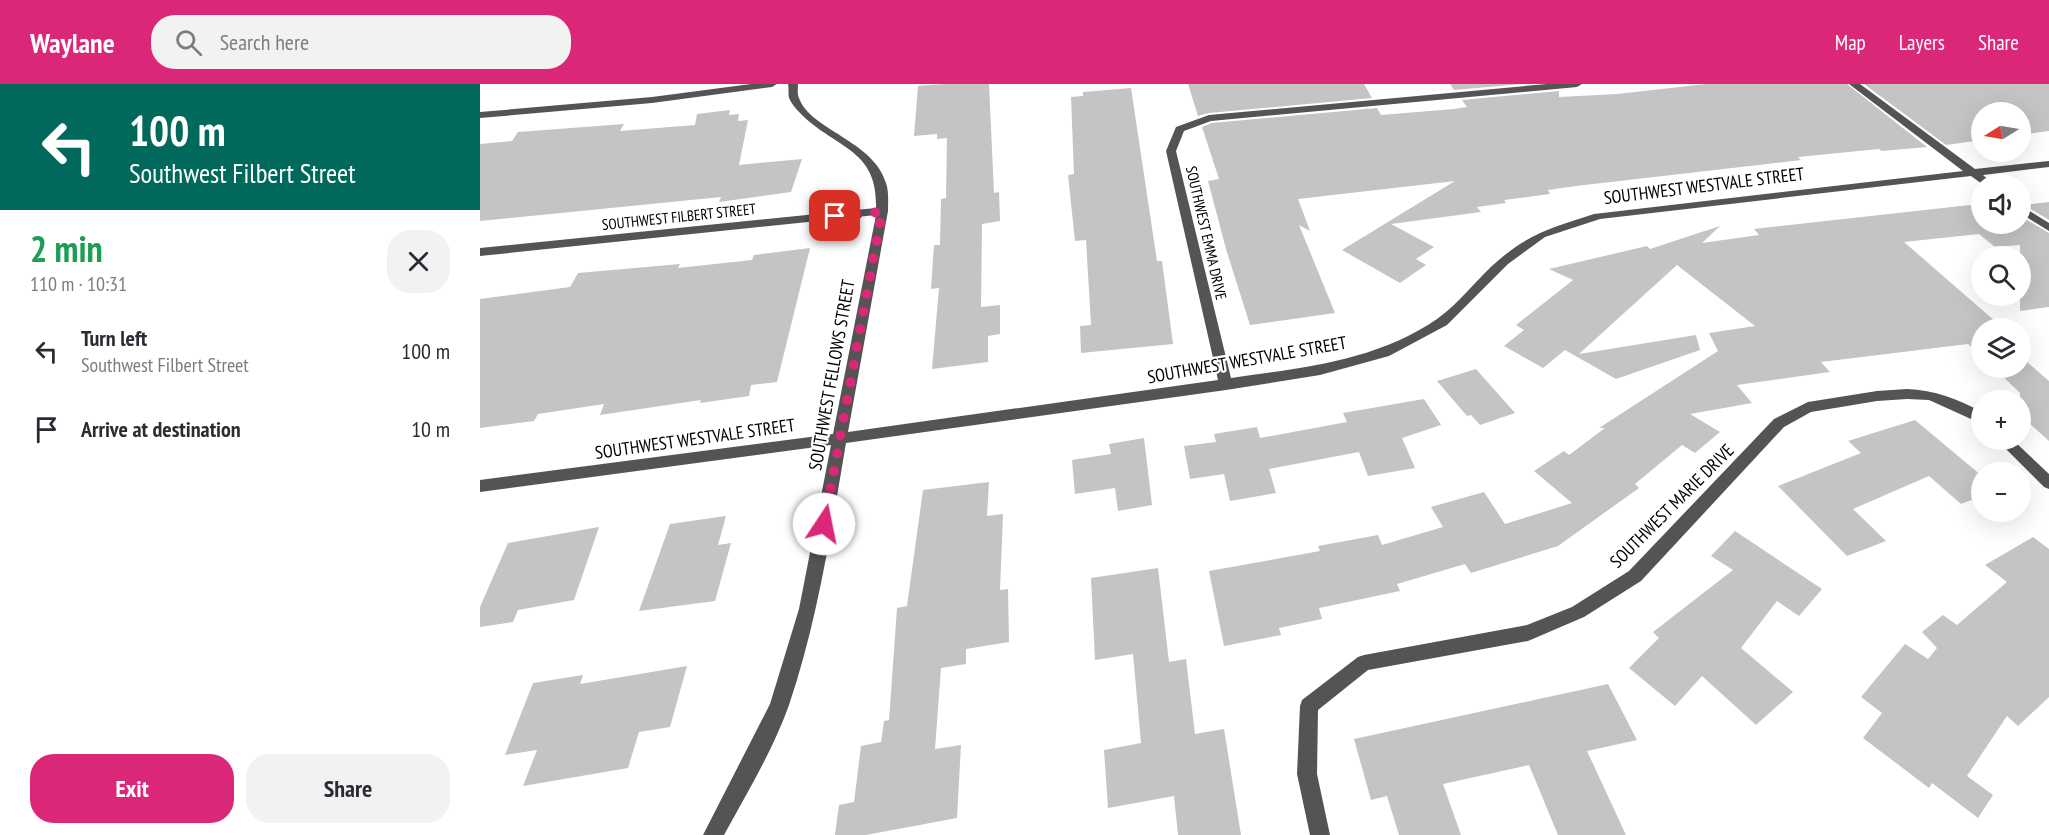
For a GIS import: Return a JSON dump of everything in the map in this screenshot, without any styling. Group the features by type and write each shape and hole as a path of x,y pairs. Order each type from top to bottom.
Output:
{"street":[{"path":"480,115 652,100 772,84"},
{"name":"SOUTHWEST FELLOWS STREET","path":"713,835 754,759 779,706 794,661 808,609 882,212 881,183 875,169 865,158 808,115 794,99 793,84"},
{"name":"SOUTHWEST EMMA DRIVE","path":"1226,385 1171,151 1180,129 1209,118 1577,84"},
{"path":"1854,84 1972,173"},
{"name":"SOUTHWEST WESTVALE STREET","path":"480,486 1226,385 1320,370 1384,353 1442,322 1504,261 1541,235 1598,216 2049,164"},
{"name":"SOUTHWEST FILBERT STREET","path":"480,252 882,212"},
{"path":"2031,216 2049,228"},
{"name":"SOUTHWEST MARIE DRIVE","path":"1320,835 1307,774 1309,706 1364,663 1528,633 1578,612 1635,576 1779,423 1808,407 1877,396 1907,394 1930,396 1971,413"},
{"path":"2014,450 2049,483"}],"building":[{"path":"989,84 994,193 999,192 1000,221 982,224 981,307 1000,305 1000,334 988,336 988,362 932,369 939,288 931,289 934,245 940,245 941,199 946,198 947,138 937,139 937,134 914,136 918,86"},
{"path":"1188,84 1364,84 1372,98 1209,113 1198,116"},
{"path":"1450,84 1522,84 1454,90"},
{"path":"1706,84 1847,84 1927,147 1798,157 1801,160 1548,190 1550,194 1504,200 1506,203 1477,207 1481,212 1391,224 1434,247 1416,259 1426,265 1400,283 1342,250 1455,181 1298,199 1310,231 1299,225 1335,313 1250,325 1208,181 1219,179 1202,127 1212,123 1377,108 1381,115 1454,109 1467,107 1462,100 1559,91 1559,97 1617,94"},
{"path":"1864,84 2049,84 2049,131 2031,133 2031,102 1971,102 1971,142 1946,145"},
{"path":"1131,88 1157,261 1162,261 1173,344 1081,353 1080,326 1091,325 1086,240 1075,241 1068,175 1074,174 1071,97 1083,96 1083,92"},
{"path":"730,110 729,115 739,114 738,121 748,120 739,165 802,159 791,192 719,202 721,197 480,221 480,144 512,141 518,132 624,124 620,131 695,125 697,114"},
{"path":"2049,202 2049,220 2031,209 2031,204"},
{"path":"1970,205 1971,234 1979,234 1904,242 1971,300 1971,306 1978,306 1991,318 1971,318 1971,347 1968,344 1821,362 1830,372 1737,385 1752,403 1690,414 1720,432 1695,453 1682,445 1635,484 1639,488 1558,546 1471,573 1465,564 1397,584 1400,591 1319,608 1322,619 1279,628 1281,635 1224,646 1209,571 1320,551 1318,546 1378,535 1382,545 1443,527 1431,507 1484,492 1505,524 1572,503 1534,471 1564,451 1569,455 1605,428 1599,428 1718,351 1709,333 1755,326 1677,265 1579,354 1696,335 1700,350 1616,379 1565,350 1543,368 1504,346 1524,330 1516,325 1573,280 1549,269 1647,246 1650,249 1720,226 1702,243 1759,235 1754,229"},
{"path":"2031,222 2049,233 2049,307 2020,311 2020,306 2031,306 2031,246 1994,246 1979,234 2031,234"},
{"path":"810,248 777,382 751,385 749,396 700,403 701,400 600,415 604,404 538,414 534,421 480,428 480,299 570,287 578,273 680,264 678,268 752,260 754,255"},
{"path":"2031,365 2049,381 2049,441 2031,425 2031,390 2017,390 2004,378 2031,378"},
{"path":"1476,369 1515,413 1480,425 1471,415 1467,416 1437,381"},
{"path":"1424,399 1441,425 1402,438 1415,468 1368,476 1359,452 1269,469 1276,493 1230,501 1224,474 1190,479 1184,446 1216,442 1214,434 1257,427 1260,438 1347,422 1343,413"},
{"path":"1915,420 1971,467 1971,500 1961,504 1929,476 1853,509 1886,541 1847,556 1778,486 1861,453 1848,441"},
{"path":"1144,438 1152,505 1118,511 1115,488 1075,494 1072,460 1111,454 1109,444"},
{"path":"989,482 987,516 1003,514 1000,590 1008,589 1009,642 966,649 966,664 941,668 935,749 961,745 957,818 866,835 835,835 839,805 854,802 861,746 881,742 884,721 889,720 897,608 907,606 923,490"},
{"path":"726,516 718,545 731,543 715,601 639,611 670,524"},
{"path":"599,527 574,600 518,610 513,622 480,627 480,607 508,543"},
{"path":"1735,531 1822,589 1799,616 1777,601 1741,648 1793,692 1756,725 1702,676 1675,706 1629,668 1659,638 1653,632 1733,570 1711,556"},
{"path":"2033,537 2049,549 2049,697 2018,726 2007,716 1967,776 1993,795 1978,818 1932,783 1929,788 1863,738 1882,713 1861,697 1905,644 1928,659 1937,648 1922,632 1943,615 1957,625 2007,582 1985,565"},
{"path":"1158,568 1169,662 1186,659 1195,734 1224,729 1241,835 1178,835 1174,796 1108,808 1104,750 1141,743 1133,654 1095,660 1091,578"},
{"path":"687,666 670,727 639,732 628,768 523,786 537,750 505,755 533,683 583,675 580,684"},
{"path":"1608,684 1637,740 1587,751 1626,835 1558,835 1529,765 1443,784 1461,835 1399,835 1387,796 1371,800 1354,739"}],"route":[{"path":"824,524 882,212 835,216"}]}
